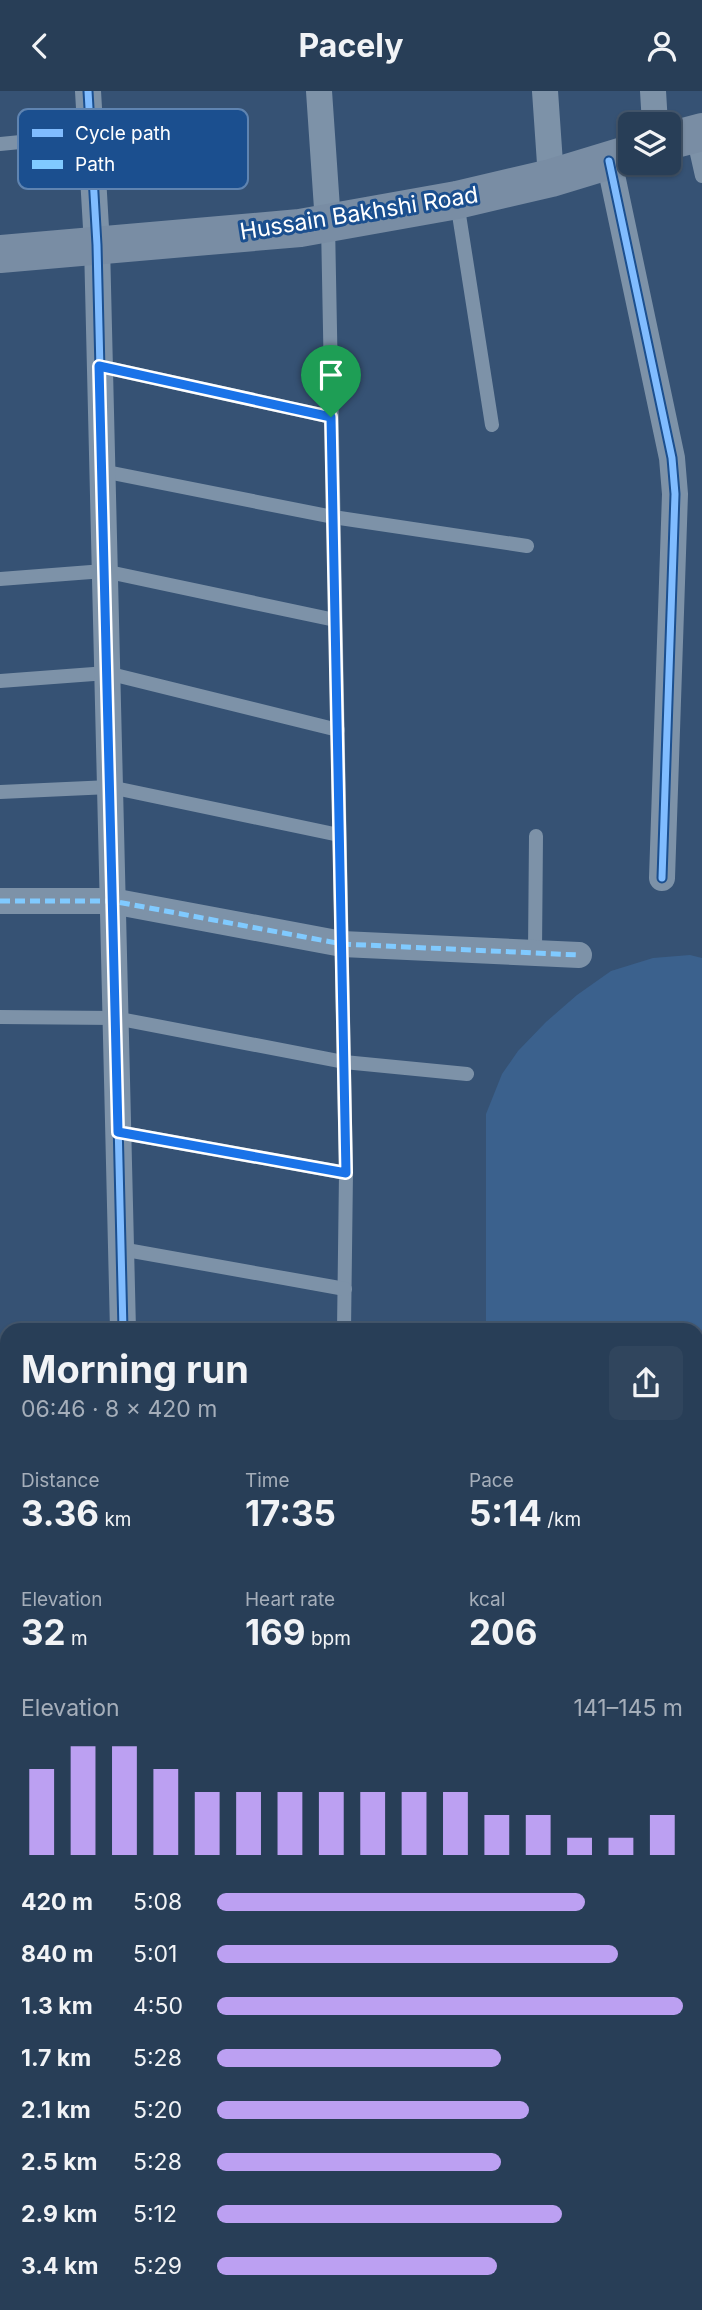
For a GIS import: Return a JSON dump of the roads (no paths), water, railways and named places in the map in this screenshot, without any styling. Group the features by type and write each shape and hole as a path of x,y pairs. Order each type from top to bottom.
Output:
{"street":[{"path":"88,91 89,109"},
{"path":"319,91 328,223"},
{"path":"545,91 551,178"},
{"path":"653,91 654,112"},
{"name":"Hussain Bakhshi Road","path":"0,254 300,228 457,200 551,178 618,157"},
{"path":"622,175 672,458 675,494 662,878"},
{"path":"94,189 123,1323"},
{"path":"0,901 112,901 342,944 579,955"}],"lane":[{"path":"688,136 702,176"},
{"path":"0,144 18,142"},
{"path":"457,200 492,425"},
{"path":"328,223 346,1173 344,1323"},
{"path":"99,366 331,417"},
{"path":"102,471 333,517 527,546"},
{"path":"0,579 104,571 335,620"},
{"path":"0,681 107,673 338,730"},
{"path":"0,792 110,787 339,835"},
{"path":"535,951 536,836"},
{"path":"0,1017 115,1018 344,1062 467,1074"},
{"path":"118,1132 346,1173"},
{"path":"121,1249 345,1289"}],"water":[{"path":"690,955 702,958 702,1323 486,1323 486,1114 502,1074 518,1051 577,995 611,971 653,958"}]}
